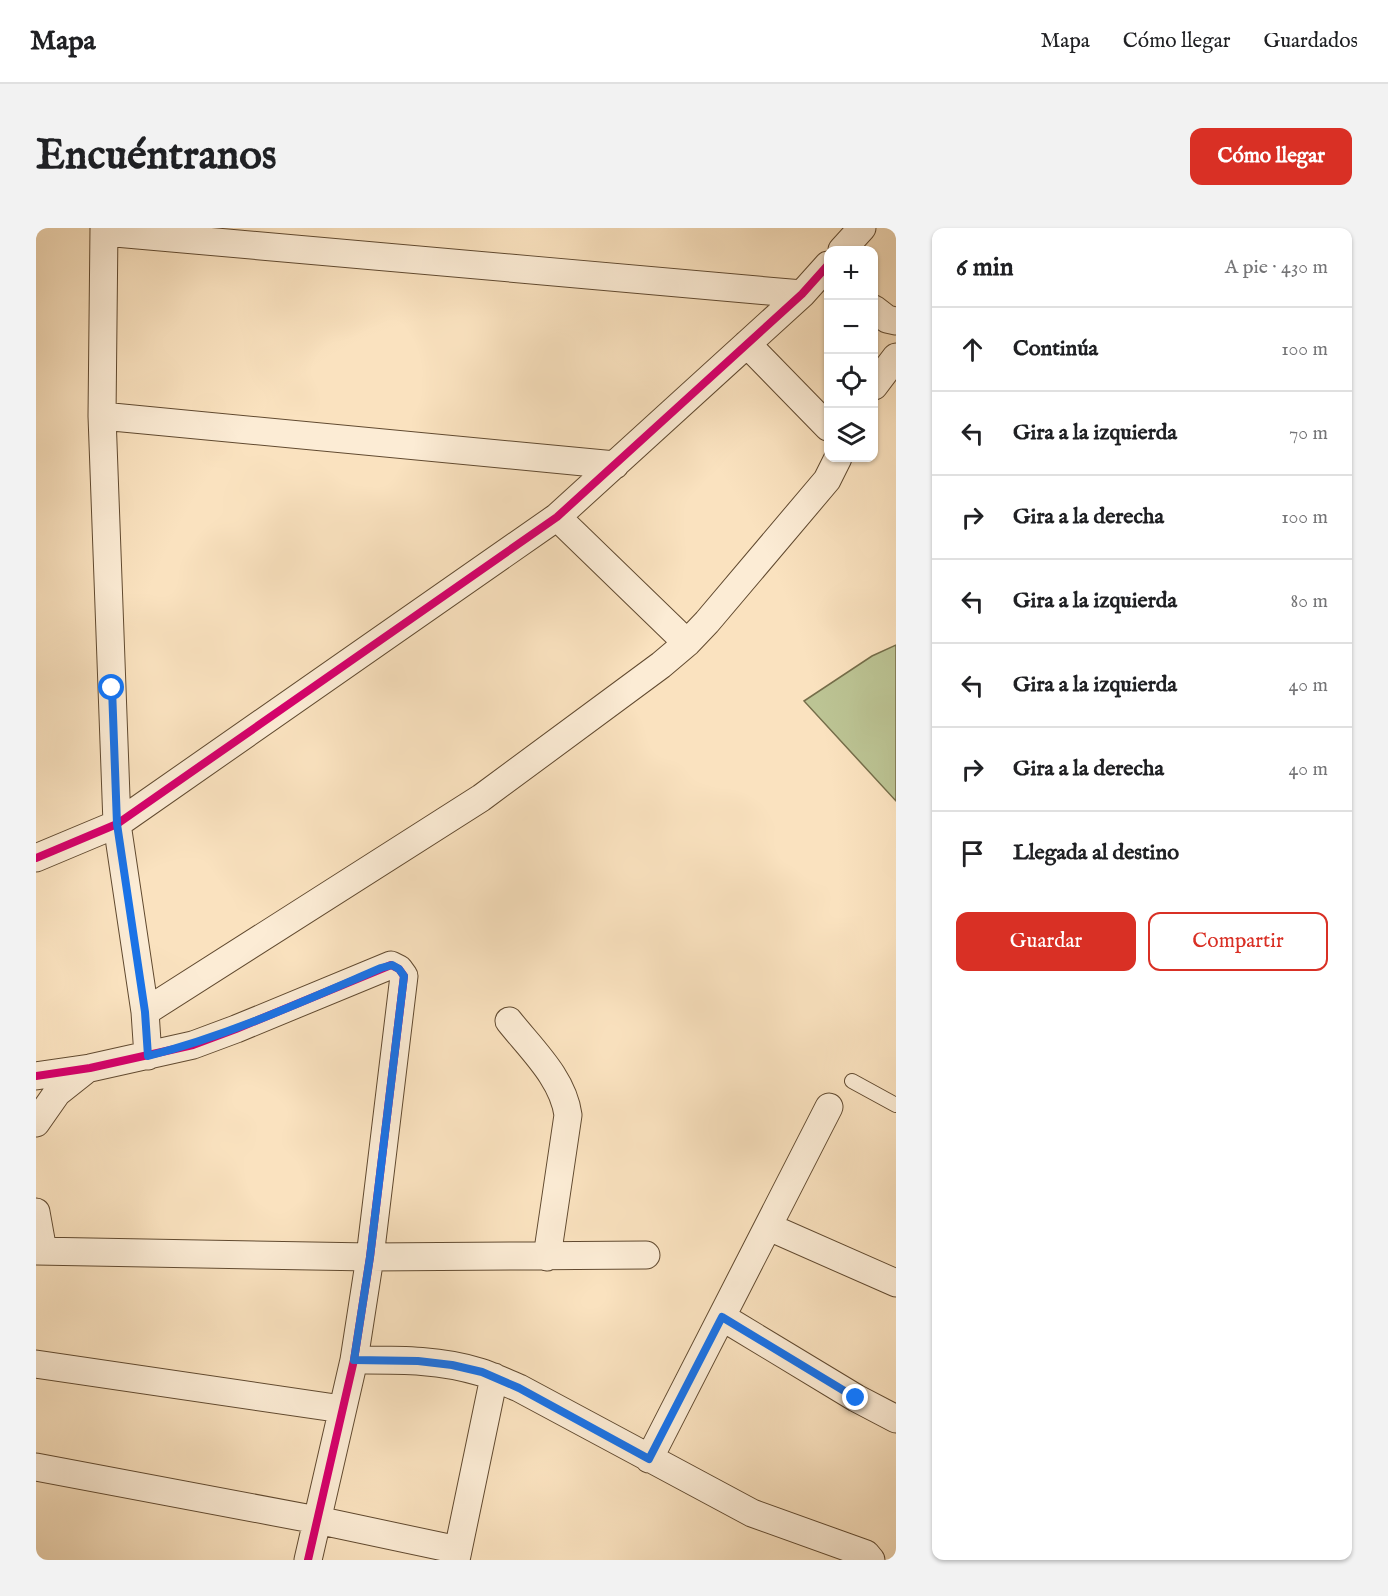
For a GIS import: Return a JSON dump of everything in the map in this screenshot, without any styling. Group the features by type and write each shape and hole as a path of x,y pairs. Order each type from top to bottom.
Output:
{"street":[{"path":"846,246 862,228"},
{"path":"148,1056 145,1012 117,824 102,416 104,230 802,294"},
{"path":"36,858 117,824 557,516 802,294 824,270"},
{"path":"878,312 896,321"},
{"path":"747,344 824,423"},
{"path":"878,380 896,357"},
{"path":"102,416 615,465"},
{"path":"145,1012 481,798 661,664 687,643 827,480 836,462"},
{"path":"557,516 687,643"},
{"path":"36,1076 90,1068 193,1045 392,965 404,976 370,1257 354,1360 308,1560"},
{"path":"509,1021 555,1080 566,1103 568,1115 547,1257"},
{"path":"36,1123 57,1093 90,1068"},
{"path":"649,1459 829,1107"},
{"path":"36,1212 40,1251 370,1257 646,1255"},
{"path":"769,1227 896,1283"},
{"path":"722,1317 856,1398 896,1419"},
{"path":"354,1360 418,1361 452,1365 482,1372 519,1388 752,1513 866,1554 872,1560"},
{"path":"36,1364 342,1408"},
{"path":"36,1467 317,1520 457,1555 494,1377"}],"lane":[{"path":"852,1082 896,1105"}],"green space":[{"path":"896,645 896,801 804,701 872,656"}],"cycle path":[{"path":"36,858 117,824 557,517 802,294 824,269"},
{"path":"36,1076 90,1068 193,1045 391,965 399,969 404,976 370,1257 354,1360 308,1560"}],"route":[{"path":"112,688 117,824 145,1012 148,1056 193,1045 236,1029 381,968 392,965 404,976 370,1257 354,1360 418,1361 452,1365 482,1372 519,1388 649,1459 722,1317 856,1398"}]}
